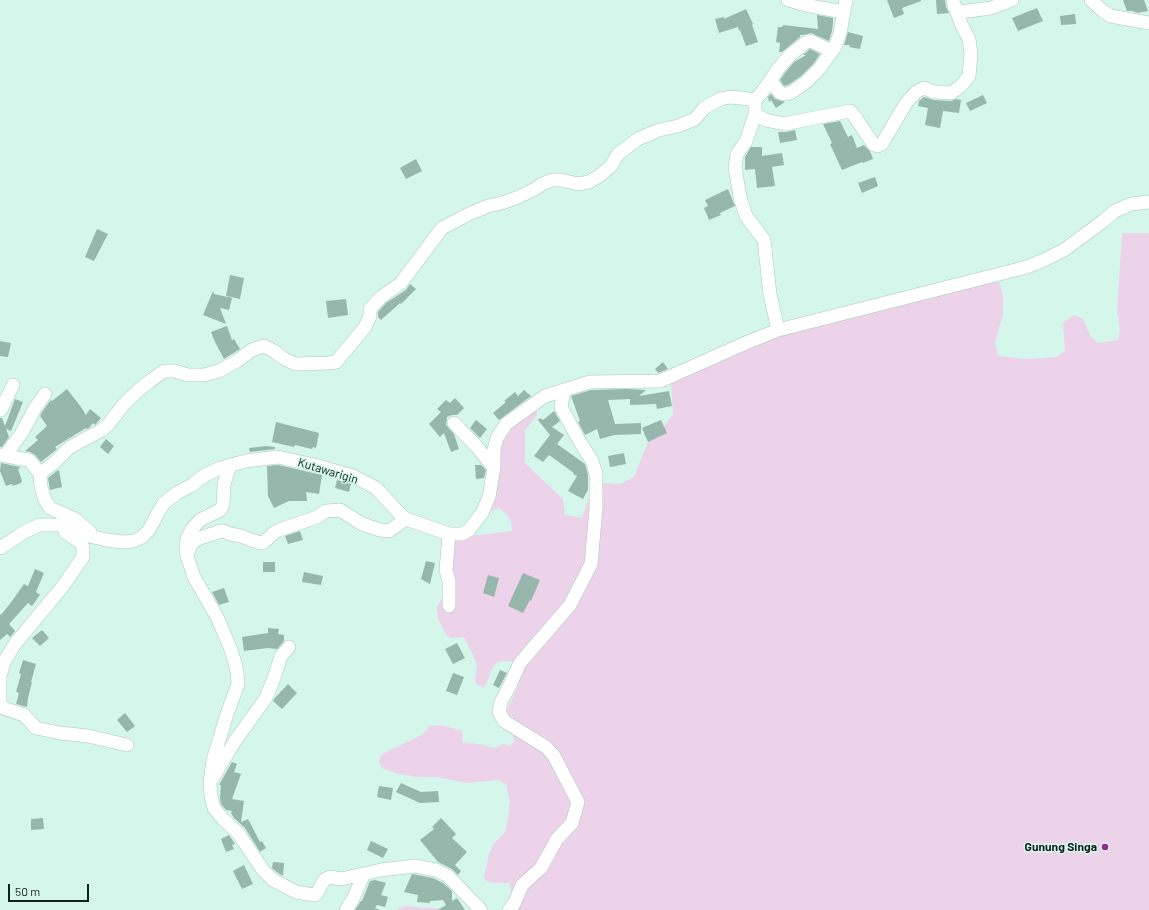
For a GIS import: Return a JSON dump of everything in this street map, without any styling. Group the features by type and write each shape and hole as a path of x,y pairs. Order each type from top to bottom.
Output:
{"street":[{"path":"770,81 783,94 792,92 806,82 820,68 835,47 840,33 845,6 810,6 788,0"},
{"path":"955,5 960,12 991,8 1012,0"},
{"path":"1091,0 1111,16 1149,23"},
{"path":"755,115 766,120 784,124 850,111 854,114 874,145 878,146 882,144 906,103 916,92 924,88 934,92 951,93 961,86 969,76 971,54 969,39 962,26 955,5"},
{"path":"778,330 770,294 764,240 746,216 740,197 735,167 737,154 746,141 755,115 755,100 790,55 809,41 832,51"},
{"path":"40,474 69,448 108,425 124,404 141,388 164,371 174,371 188,375 204,375 219,371 237,361 252,350 264,346 295,364 328,364 336,362 365,327 370,316 370,309 380,297 401,283 442,228 488,206 502,203 535,190 542,184 552,180 561,180 578,184 589,182 599,176 610,166 618,154 638,139 659,130 678,126 694,119 704,108 720,99 730,97 755,100"},
{"name":"Kutawarigin","path":"0,548 24,532 39,525 50,524 62,525 88,536 122,542 134,541 142,537 149,530 164,503 205,475 220,468 246,461 278,457 353,476 376,488 406,519 449,534 462,534 470,530 482,513 489,497 494,468 494,450 497,438 506,424 545,396 590,382 660,381 778,330 1027,267 1064,250 1115,211 1131,204 1149,202"},
{"path":"0,412 13,386"},
{"path":"509,910 514,904 522,885 541,868 557,839 572,823 578,802 554,756 546,747 504,721 499,712 501,702 520,663 570,605 591,564 596,509 596,474 592,461 561,407 564,390"},
{"path":"45,394 35,408 23,430 3,455 32,462 40,474 41,487 45,500 50,508 75,519 95,537"},
{"path":"454,423 494,468"},
{"path":"230,466 224,484 223,505 220,510 200,520 192,529 187,539 186,549 194,577 217,617 236,663 237,672 238,684 213,760 210,783 214,808 238,833 263,870 273,880 296,892 314,895 317,893 324,880 330,877 341,879 381,870 415,866 436,870 448,876 481,910"},
{"path":"187,556 192,543 197,539 214,533 224,531 261,543 275,532 317,517 326,511 340,510 362,524 380,530 389,531 406,519"},
{"path":"50,524 80,542 83,547 83,557 63,586 15,644 5,660 0,676 0,708 24,715 36,728 60,733 88,736 127,745"},
{"path":"449,534 446,570 449,581 449,606"},
{"path":"210,783 235,741 266,698 281,656 288,647"},
{"path":"346,910 353,899 364,874"}],"shaded area":[{"path":"1122,233 1149,233 1149,910 508,910 511,896 510,883 493,883 485,880 484,876 489,854 494,843 505,832 508,820 510,801 506,784 498,780 466,783 438,777 418,777 398,774 382,768 379,761 382,754 422,735 430,726 441,725 462,731 463,743 480,744 494,748 503,744 510,746 514,742 512,721 507,710 519,684 521,667 511,661 500,661 494,665 484,688 475,683 477,665 464,637 450,638 446,634 438,619 437,607 446,586 452,538 512,531 511,520 504,512 499,508 492,511 489,508 500,441 512,426 531,411 537,410 537,415 525,430 525,463 563,499 565,515 582,518 592,489 604,483 620,484 634,477 648,442 659,433 673,414 671,381 756,344 796,331 983,281 999,282 1003,295 1003,314 995,343 998,356 1026,359 1056,357 1065,351 1063,323 1074,315 1083,319 1091,337 1098,343 1118,340 1120,330 1117,311"},
{"path":"408,906 439,908 442,910 397,910"}],"building":[{"path":"887,0 921,1 902,8 904,14 894,18"},
{"path":"936,0 945,0 949,13 937,14"},
{"path":"1123,0 1144,0 1148,11 1138,13 1127,11"},
{"path":"1037,8 1043,21 1018,31 1012,18"},
{"path":"746,9 753,24 752,25 758,42 746,46 738,27 719,33 715,19 724,17 724,19"},
{"path":"1075,14 1076,24 1061,25 1060,16"},
{"path":"817,15 833,18 832,31 829,41 811,33 800,35 800,37 782,52 779,52 780,43 776,42 778,27 782,27 783,25 818,29"},
{"path":"848,32 863,36 860,49 849,47 850,45 844,45"},
{"path":"810,49 820,54 814,63 801,76 784,86 780,80 784,74 794,62 806,55 803,55"},
{"path":"771,94 775,99 785,102 776,108 771,100 769,102 768,97"},
{"path":"983,95 987,103 970,111 966,103"},
{"path":"924,97 934,100 961,100 959,113 943,111 940,128 925,125 928,108 918,106 919,101"},
{"path":"840,121 848,137 852,135 857,148 864,145 870,151 873,159 842,170 823,124"},
{"path":"795,130 797,140 780,143 778,132"},
{"path":"751,147 762,147 762,156 782,153 784,165 772,167 775,186 757,188 755,169 745,170 745,157"},
{"path":"416,159 422,171 406,179 400,168"},
{"path":"875,177 878,186 862,193 858,183"},
{"path":"728,189 735,206 720,213 721,215 709,220 704,208 708,206 705,200"},
{"path":"97,229 108,234 94,261 85,257"},
{"path":"230,275 244,278 240,299 226,296"},
{"path":"410,284 416,289 401,304 400,303 381,320 378,317 378,312 386,303 406,290"},
{"path":"213,291 214,294 232,298 229,310 220,308 226,324 203,315"},
{"path":"346,299 348,315 328,318 326,301"},
{"path":"227,326 232,340 234,339 240,349 224,359 211,332"},
{"path":"0,341 11,343 8,357 0,356"},
{"path":"663,362 668,369 658,373 655,369"},
{"path":"67,389 86,415 90,409 101,418 95,425 93,423 89,428 86,428 55,447 57,449 41,462 35,455 25,451 38,440 35,437 47,426 40,416 42,412 51,400 52,401"},
{"path":"524,390 531,396 499,420 493,413 515,392 518,396"},
{"path":"591,390 646,390 639,396 669,391 672,406 657,409 656,404 630,405 630,399 608,400 615,424 641,423 641,434 614,435 600,439 597,429 585,435 578,422 580,421 571,396"},
{"path":"455,398 464,408 457,415 447,417 446,425 454,434 459,449 451,452 444,433 440,437 429,424 441,412 437,409 446,400 450,403"},
{"path":"15,399 23,402 11,431 6,429 9,437 2,447 0,447 0,418 2,418 5,426"},
{"path":"554,411 560,421 552,427 564,435 557,444 585,464 588,475 588,490 583,499 568,491 577,476 573,474 574,473 549,455 543,462 534,456 550,435 538,420 540,418 543,420"},
{"path":"476,420 487,429 480,438 470,428"},
{"path":"661,420 667,433 648,442 642,428"},
{"path":"276,422 319,433 316,448 313,447 312,449 295,445 294,447 272,442"},
{"path":"106,439 114,446 108,454 100,447"},
{"path":"266,446 275,447 275,449 250,452 249,448"},
{"path":"624,453 626,464 610,467 608,456"},
{"path":"1,463 20,467 18,469 22,481 21,483 13,486 12,484 6,486 0,471"},
{"path":"278,465 322,475 319,494 306,492 307,501 289,501 274,508 268,496 267,466"},
{"path":"475,465 481,465 486,470 484,478 476,479"},
{"path":"59,470 62,487 50,490 48,478"},
{"path":"337,480 351,484 349,492 335,488"},
{"path":"300,531 303,540 288,544 285,536"},
{"path":"426,561 435,563 430,584 421,579"},
{"path":"263,562 275,562 275,572 263,572"},
{"path":"35,569 44,573 36,592 40,595 32,606 28,603 9,624 15,631 12,635 10,637 7,634 0,640 0,614 1,615 24,584 28,586"},
{"path":"304,572 323,576 321,585 302,582"},
{"path":"523,573 540,580 531,601 530,600 523,613 508,606"},
{"path":"488,575 499,578 494,597 483,593"},
{"path":"224,588 229,602 219,605 212,592"},
{"path":"268,628 279,629 278,634 284,635 284,641 277,649 268,648 244,651 242,637 268,633"},
{"path":"42,630 49,638 40,646 32,638"},
{"path":"457,643 465,658 453,664 445,649"},
{"path":"23,660 36,664 31,682 27,707 16,704 19,693 16,692 21,674 19,673"},
{"path":"500,670 507,673 499,688 493,685"},
{"path":"453,673 464,677 457,695 446,691"},
{"path":"288,684 297,693 282,709 273,701"},
{"path":"125,713 135,726 127,732 117,720"},
{"path":"232,762 237,764 234,772 241,774 232,799 244,801 241,822 248,819 260,842 262,841 266,848 260,852 245,828 234,818 231,813 232,811 226,810 221,804 221,785 219,785"},
{"path":"401,783 421,792 438,791 439,802 420,803 396,792"},
{"path":"379,786 393,788 391,800 377,797"},
{"path":"43,818 44,829 31,830 31,819"},
{"path":"441,818 456,834 452,838 467,852 455,865 461,871 458,875 452,869 438,862 420,840 434,829 432,827"},
{"path":"229,835 235,844 232,845 234,849 226,852 221,839"},
{"path":"371,841 388,849 383,858 367,850"},
{"path":"273,862 284,863 283,876 272,868"},
{"path":"244,865 253,884 242,889 233,871"},
{"path":"412,874 433,878 443,883 452,891 452,901 457,898 465,910 438,910 446,905 443,900 430,901 430,903 417,902 418,895 404,892"},
{"path":"375,880 386,883 381,895 388,897 385,907 377,905 375,908 380,910 355,910 362,901 370,881"}],"place":[{"name":"Gunung Singa","path":"1105,847"}]}
